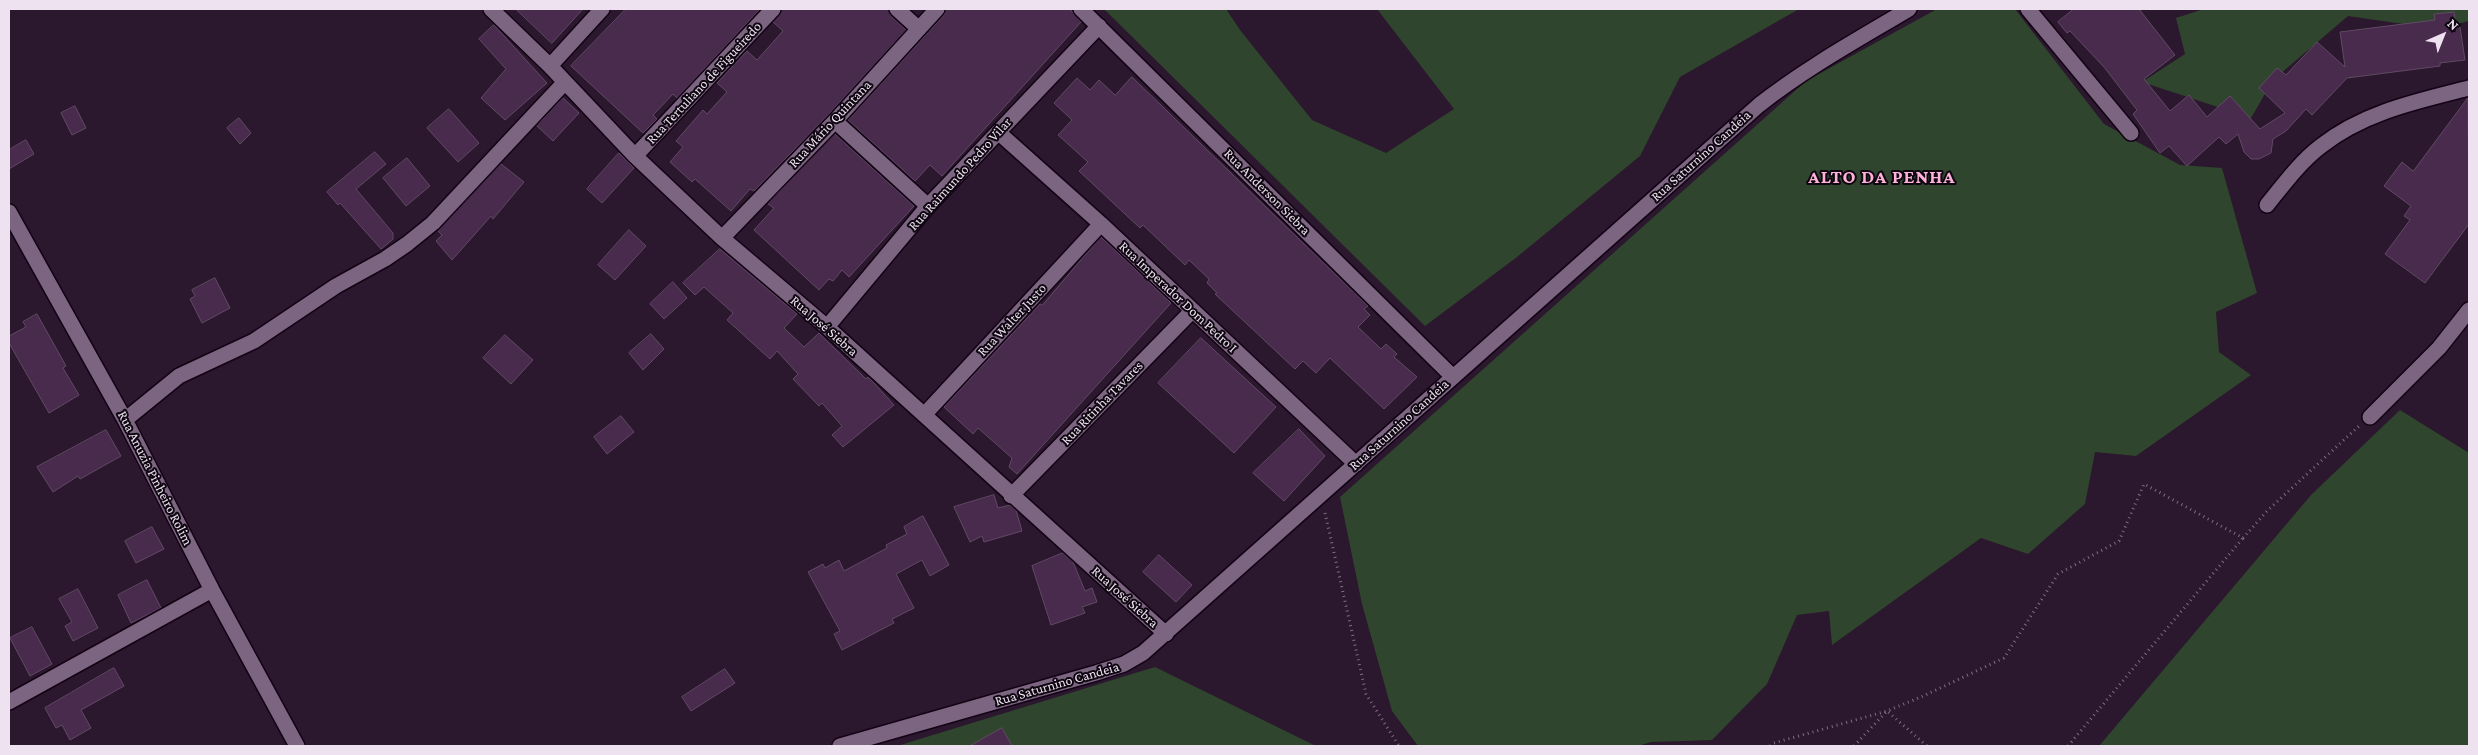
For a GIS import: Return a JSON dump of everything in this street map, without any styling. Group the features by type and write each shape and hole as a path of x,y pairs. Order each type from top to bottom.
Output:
{"street":[{"name":"Rua José Siebra","path":"491,9 550,66 635,156 722,238 827,328 1166,634"},
{"path":"550,66 602,9"},
{"name":"Rua Tertuliano de Figueiredo","path":"635,156 773,9"},
{"path":"897,9 919,29"},
{"name":"Rua Mário Quintana","path":"722,238 835,121 937,9"},
{"name":"Rua Anderson Siebra","path":"1081,9 1452,376"},
{"name":"Rua Saturnino Candeia","path":"840,746 1124,664 1166,634 1452,376 1759,104 1809,67 1908,9"},
{"path":"2028,9 2130,133"},
{"name":"Rua Raimundo Pedro Vilar","path":"827,328 928,206 1099,26"},
{"path":"126,420 179,376 254,341 336,286 385,259 407,244 432,222 564,82"},
{"path":"2267,205 2294,170 2321,146 2350,127 2391,108 2469,88"},
{"path":"835,121 928,206"},
{"name":"Rua Imperador Dom Pedro I","path":"998,132 1101,224 1356,464"},
{"name":"Rua Anuzia Pinheiro Rolim","path":"9,212 126,420 212,590 297,746"},
{"name":"Rua Walter Justo","path":"924,415 1101,224"},
{"path":"2370,416 2439,348 2469,310"},
{"name":"Rua Ritinha Tavares","path":"1011,496 1192,311"},
{"path":"9,702 212,590"}],"path":[{"path":"2068,746 2267,511 2370,416"},
{"path":"1770,746 1774,743 1887,710 1921,697 2004,658 2058,574 2119,541 2144,484 2243,538"},
{"path":"1321,495 1366,694 1399,746"},
{"path":"1854,746 1887,710"},
{"path":"1887,710 1928,746"}],"green space":[{"path":"1104,9 1226,9 1240,30 1312,120 1386,153 1454,109 1377,9 1799,9 1680,77 1640,156 1517,257 1425,326"},
{"path":"1937,9 2015,9 2104,124 2180,165 2222,168 2257,293 2216,312 2219,352 2251,375 2136,456 2095,452 2085,504 2028,554 1981,538 1832,645 1829,611 1797,615 1767,684 1712,740 1651,742 1638,746 1418,746 1392,711 1362,604 1340,497 1806,81"},
{"path":"2204,9 2469,9 2469,21 2438,29 2348,16 2273,80 2251,118 2142,82 2185,54 2176,18"},
{"path":"2400,410 2469,453 2469,746 2099,746 2311,495"},
{"path":"1155,667 1316,746 897,746"}],"building":[{"path":"516,9 583,9 552,43"},
{"path":"626,9 760,9 677,98 673,94 653,115 657,119 643,133 571,66"},
{"path":"782,9 888,9 891,16 906,30 828,115 754,191 750,189 731,211 695,179 692,182 670,162 683,147 676,141 703,110 707,114 727,92 717,83 747,51 757,60 783,31 773,22"},
{"path":"946,9 1070,9 1081,22 942,176 930,165 915,181 848,120 944,15"},
{"path":"2074,9 2139,9 2175,55 2144,79 2170,111 2189,95 2207,117 2230,96 2260,129 2285,113 2259,88 2277,68 2286,75 2317,42 2345,67 2340,32 2435,20 2434,14 2454,12 2456,27 2460,27 2465,60 2440,63 2440,66 2347,78 2312,115 2306,109 2286,131 2273,139 2271,153 2259,159 2251,159 2244,152 2238,134 2226,144 2219,137 2187,166 2169,146 2160,153 2133,114 2137,110 2104,67 2070,31 2067,33 2058,22"},
{"path":"494,25 547,83 505,120 481,98 506,69 479,39"},
{"path":"1132,77 1368,306 1364,309 1370,315 1358,327 1381,349 1386,344 1397,354 1394,357 1417,377 1384,409 1330,358 1316,373 1303,361 1295,369 1215,294 1217,293 1207,283 1209,279 1189,260 1185,265 1143,225 1140,228 1079,171 1088,162 1058,135 1072,120 1054,103 1077,78 1090,90 1099,80 1115,95"},
{"path":"563,98 579,113 553,141 537,126"},
{"path":"2468,98 2469,224 2425,283 2385,254 2410,220 2404,216 2411,206 2384,186 2402,162 2413,171"},
{"path":"75,106 86,128 72,135 61,113"},
{"path":"449,109 479,143 458,162 427,128"},
{"path":"239,118 251,133 240,144 227,128"},
{"path":"835,134 914,206 849,277 842,270 833,281 829,279 819,290 754,230 774,208 768,204"},
{"path":"26,140 34,154 9,169 9,150"},
{"path":"375,152 386,164 356,189 393,233 393,239 381,249 340,203 338,205 327,192"},
{"path":"619,153 634,168 602,203 587,189"},
{"path":"407,158 430,186 406,206 383,178"},
{"path":"501,164 524,182 493,219 491,216 452,260 436,241 442,235 438,231"},
{"path":"629,230 646,246 615,280 598,265"},
{"path":"1101,237 1171,303 1017,474 1009,467 1012,458 978,428 973,434 944,407 1040,304 1042,305"},
{"path":"720,249 797,314 784,328 804,347 819,333 866,379 868,377 894,405 843,447 832,435 842,426 822,403 819,406 793,379 798,374 777,351 770,359 727,320 733,313 704,287 695,295 683,283"},
{"path":"215,278 230,308 202,323 190,299 195,296 192,290"},
{"path":"673,282 687,298 664,319 650,304"},
{"path":"37,314 66,366 63,368 79,395 49,413 9,343 9,336 26,327 23,322"},
{"path":"651,334 664,349 643,370 629,353"},
{"path":"505,335 533,360 511,384 483,358"},
{"path":"1201,338 1276,407 1234,453 1158,383"},
{"path":"621,416 634,432 607,454 594,437"},
{"path":"1299,429 1325,456 1284,501 1253,473"},
{"path":"106,430 121,456 80,479 78,476 53,492 37,467"},
{"path":"994,495 998,508 1010,505 1016,510 1022,531 984,542 982,536 970,542 954,507"},
{"path":"923,516 949,565 930,576 922,560 896,574 914,608 892,619 894,623 842,650 834,634 840,631 808,572 823,564 825,568 839,560 844,571 887,548 886,545 907,534 904,527"},
{"path":"152,527 164,549 136,563 125,541"},
{"path":"1063,553 1073,562 1085,591 1092,588 1097,602 1082,607 1085,613 1051,625 1032,566"},
{"path":"1159,555 1192,585 1176,602 1143,572"},
{"path":"147,580 161,608 131,623 118,595"},
{"path":"78,589 98,628 73,641 65,626 72,622 59,599"},
{"path":"32,627 52,664 30,676 10,638"},
{"path":"114,668 124,686 81,710 91,728 70,740 62,725 56,728 45,708"},
{"path":"725,669 735,683 691,711 682,697"},
{"path":"1002,728 1012,746 970,746"}],"district":[{"name":"ALTO DA PENHA","path":"1882,177"}]}
